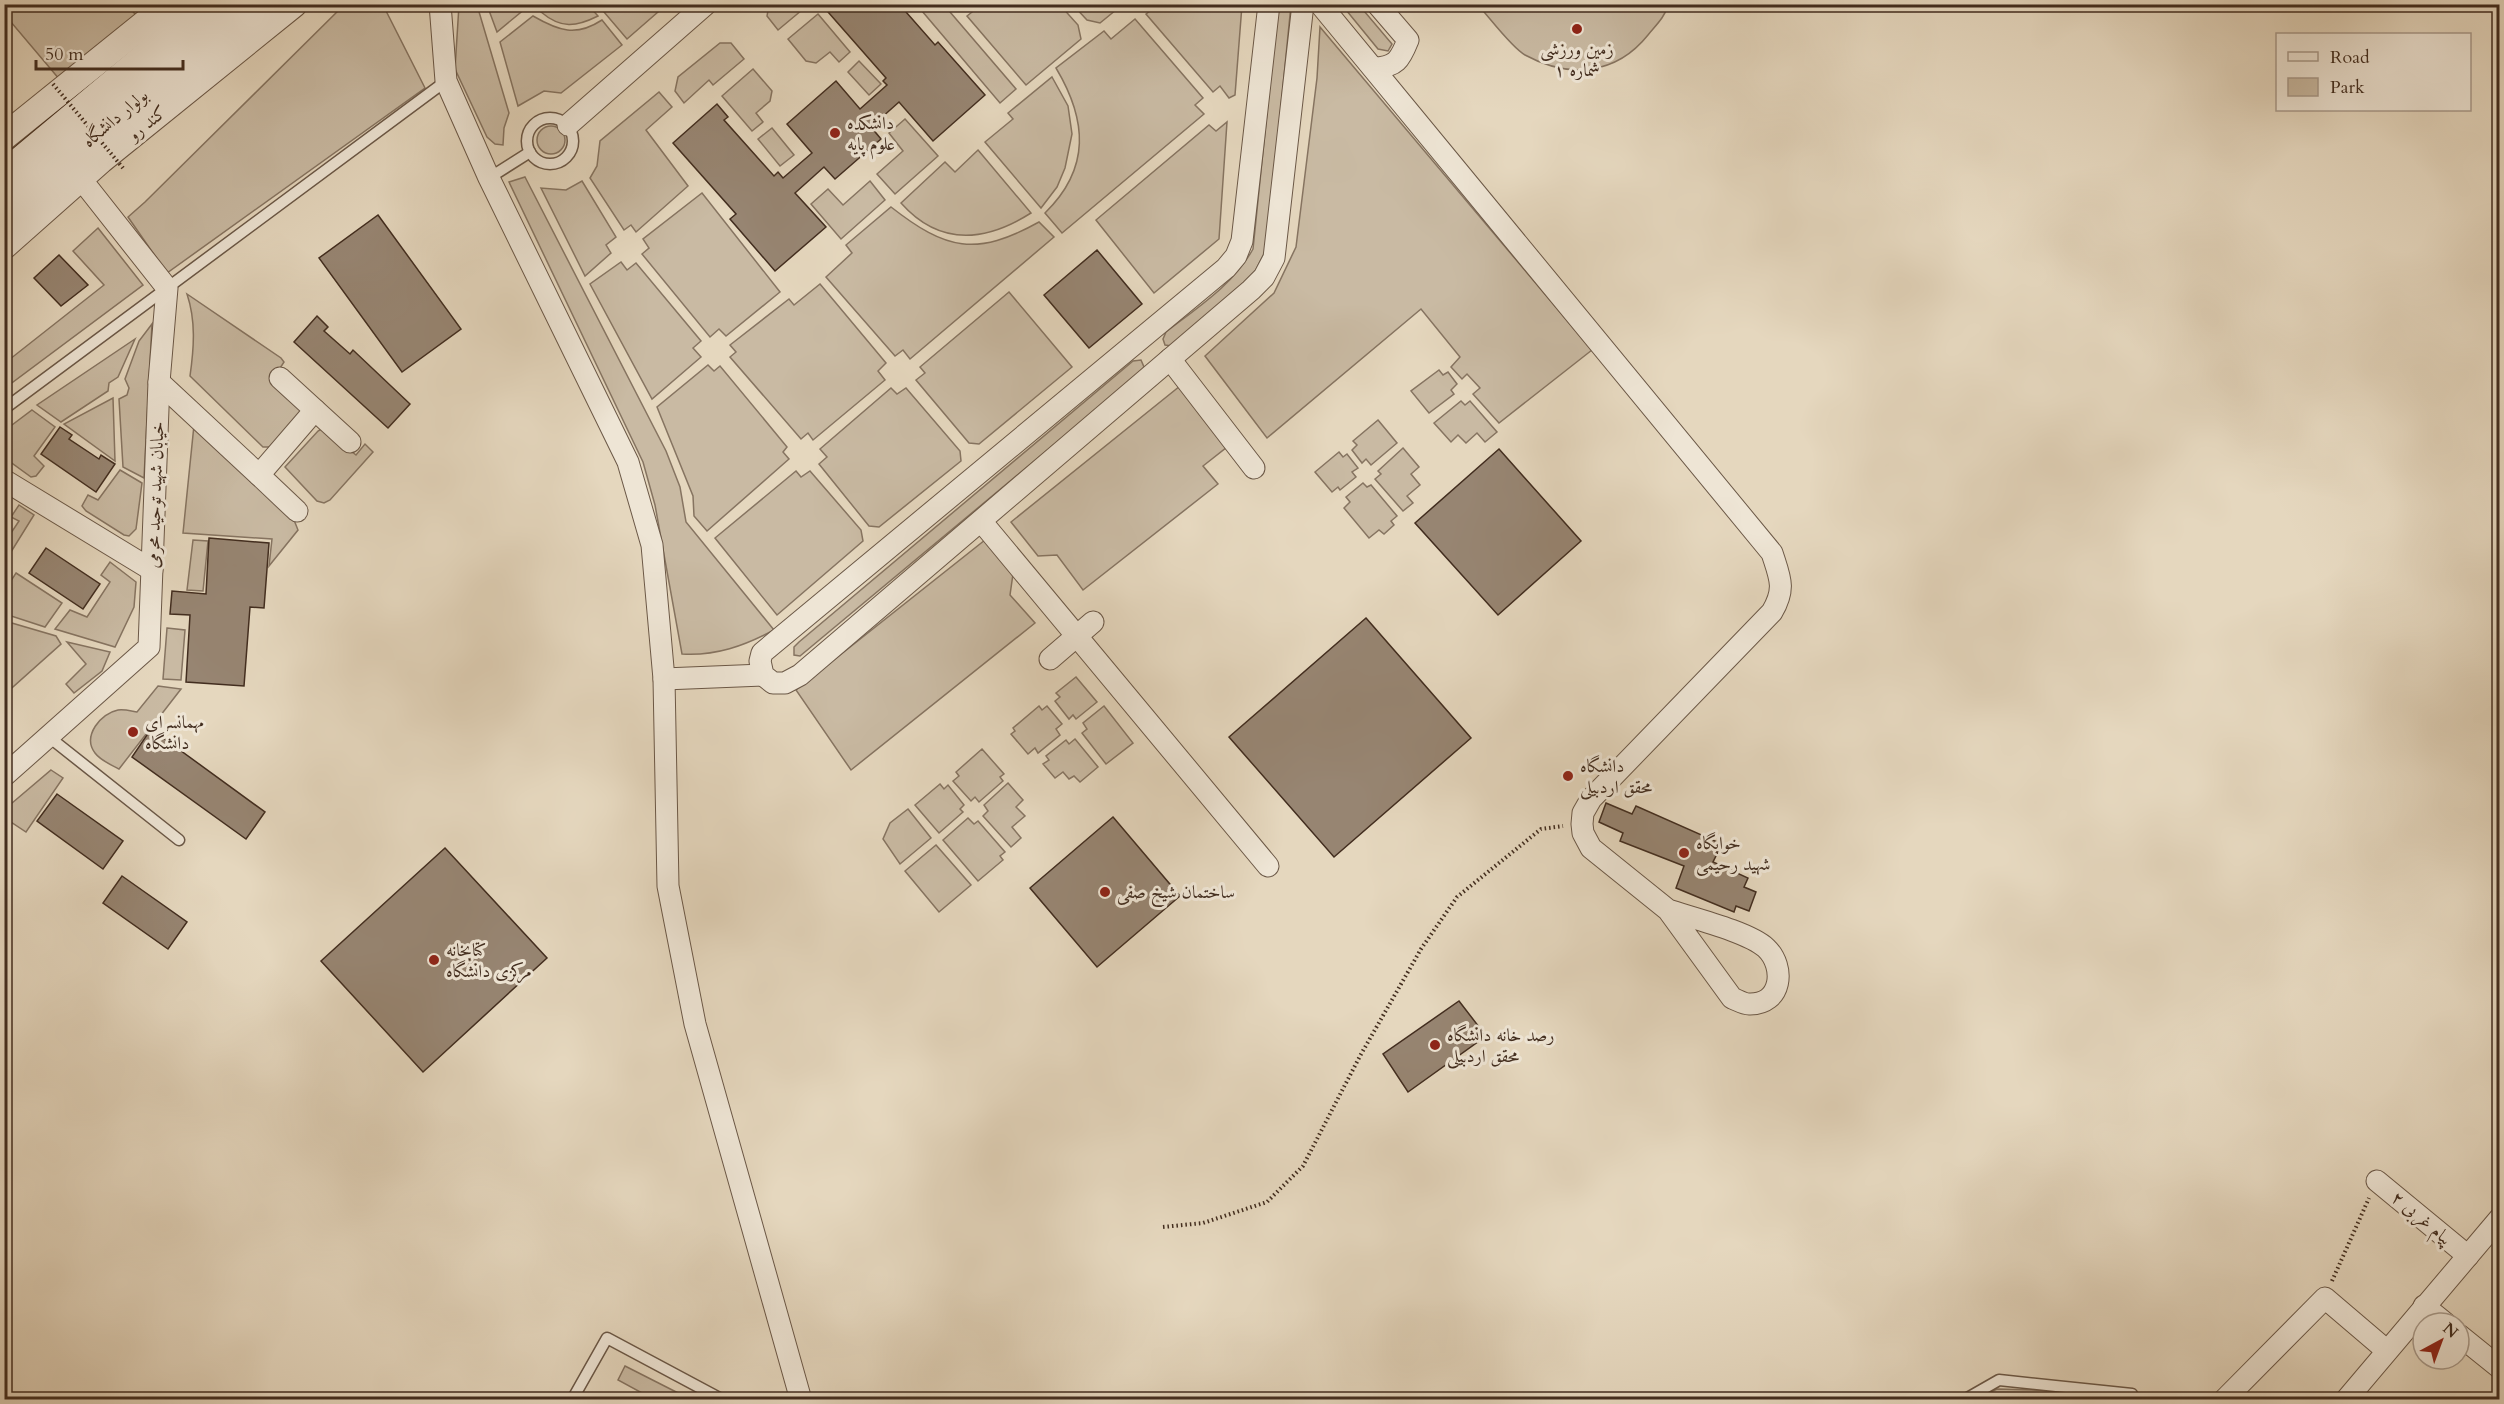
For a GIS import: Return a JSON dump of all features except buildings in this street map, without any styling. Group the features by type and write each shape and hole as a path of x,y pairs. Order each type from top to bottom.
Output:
{"main road":[{"name":"بولوار دانشگاه","path":"4,176 210,4"},
{"name":"بولوار دانشگاه","path":"4,210 254,4"}],"street":[{"name":"کند رو","path":"4,246 101,160 294,4"},
{"path":"440,4 446,81 489,178 628,462 652,545 664,679 668,886 695,1024 801,1400"},
{"path":"568,125 706,4"},
{"path":"1269,4 1242,241 1236,256 1226,268 762,653 760,661 763,675 773,683 785,682 800,675 1264,277 1274,258 1303,4"},
{"path":"1320,4 1772,553 1782,582 1780,598 1773,612 1591,799 1583,813 1582,824 1583,833 1591,848 1668,910 1732,998 1748,1005 1763,1002 1773,994 1780,980 1776,960 1765,947 1749,938 1668,910"},
{"path":"1374,68 1389,67 1402,56 1407,40 1377,4"},
{"path":"4,137 159,7"},
{"path":"81,179 167,288"},
{"name":"خیابان شهید توحید محرمی","path":"4,776 149,647 159,382 167,288"},
{"path":"1170,359 1254,468"},
{"path":"280,378 350,442"},
{"path":"159,382 297,511"},
{"path":"259,475 315,410"},
{"path":"4,480 152,570"},
{"path":"981,520 1085,629 1268,866"},
{"path":"1050,659 1085,629"},
{"path":"664,679 763,675"},
{"name":"پیام غربی ۲","path":"2377,1181 2468,1256"},
{"path":"2346,1400 2499,1218"},
{"path":"2230,1398 2325,1298 2386,1350"},
{"path":"2424,1306 2430,1311"},
{"path":"2471,1345 2499,1368"}],"lane":[{"path":"4,409 446,81"},
{"path":"548,117 562,120 568,125 574,140 573,147 564,160 549,164 535,159 530,152 527,137 534,124 548,117"},
{"path":"489,178 530,152"},
{"path":"49,737 179,840"},
{"path":"572,1400 607,1338 723,1400"},
{"path":"1964,1400 1999,1380 2132,1394 2127,1400"}],"path":[{"path":"53,84 123,168"},
{"path":"1163,1227 1203,1223 1267,1202 1303,1166 1360,1056 1421,949 1457,897 1541,829 1582,824"},
{"path":"2325,1298 2377,1181"}],"green space":[{"path":"769,4 808,5 778,30 767,16"},
{"path":"930,4 944,5 1016,89 1000,103 922,11"},
{"path":"4,5 128,5 138,18 60,80 5,15"},
{"path":"344,5 383,5 425,88 167,273 128,217"},
{"path":"459,5 477,5 509,113 504,128 503,145 495,144 487,137 455,69"},
{"path":"487,5 524,5 526,8 497,32"},
{"path":"549,5 588,5 598,16 576,24 562,24 541,12"},
{"path":"598,5 666,5 627,39"},
{"path":"981,5 1060,5 1078,25 1081,39 1026,85 967,16"},
{"path":"1073,5 1122,5 1100,23 1087,20"},
{"path":"1158,5 1242,5 1235,95 1229,98 1220,86 1213,92 1146,14"},
{"path":"1278,5 1291,5 1267,248 1250,281 1172,346 1165,345 1163,339 1166,332 1225,284 1245,262 1253,249"},
{"path":"1342,5 1359,5 1392,44 1388,51 1378,49"},
{"name":"زمین ورزشی شماره ۱","path":"1478,5 1668,5 1648,35 1621,58 1607,65 1575,70 1558,68 1525,55 1507,39"},
{"path":"818,14 850,52 839,62 830,52 816,63 806,61 788,39"},
{"path":"533,16 568,30 584,29 602,20 622,45 561,93 544,91 518,106 500,42"},
{"path":"1135,19 1203,98 1195,105 1204,114 1062,233 1045,213 1060,196 1070,179 1077,161 1079,143 1074,106 1056,68 1104,31 1111,39"},
{"path":"1320,27 1592,350 1499,423 1473,394 1480,388 1467,374 1462,379 1451,367 1460,357 1421,309 1267,438 1205,356 1274,293 1296,247 1317,78"},
{"path":"720,43 731,43 744,59 713,85 709,80 684,103 675,91 678,77"},
{"path":"859,61 881,84 869,95 848,72"},
{"path":"753,69 772,91 770,101 756,113 763,122 752,131 722,96"},
{"path":"1052,77 1068,106 1072,134 1065,168 1057,187 1041,208 985,142 1013,119 1008,113"},
{"path":"659,92 672,107 646,130 688,186 636,232 631,225 624,230 590,178 597,166 600,141"},
{"path":"905,119 938,156 895,194 877,174 903,151 889,133"},
{"path":"1227,122 1219,239 1154,293 1096,220 1209,125 1216,131"},
{"path":"551,126 561,130 565,140 561,150 551,154 541,150 537,140 541,130"},
{"path":"772,128 794,155 780,166 758,139"},
{"path":"978,150 1031,213 997,230 963,235 947,233 931,227 901,203 945,162 955,172"},
{"path":"525,177 666,451 680,487 686,522 774,630 730,649 682,654 655,505 643,462 509,182"},
{"path":"582,181 616,237 606,245 611,253 585,276 541,188 566,190"},
{"path":"870,181 885,200 841,239 811,204 828,189 843,205"},
{"path":"702,193 780,292 726,336 719,329 710,337 642,254 649,248 643,239"},
{"path":"891,207 928,232 945,240 962,244 979,244 997,240 1039,222 1054,237 910,359 903,350 895,356 826,277 852,253 846,245"},
{"path":"98,228 143,285 5,388 5,363 104,285 73,251"},
{"path":"621,262 627,270 636,263 701,341 693,348 701,357 652,399 590,284"},
{"path":"820,284 886,363 878,371 885,380 813,440 808,433 801,439 730,357 736,352 730,345 789,299 794,305"},
{"path":"1009,292 1072,367 979,444 969,443 916,380 925,373 920,367"},
{"path":"187,294 284,362 273,379 305,407 270,447 263,447 190,376 193,335 192,314"},
{"path":"152,324 144,478 123,467 119,399 127,395 129,388 125,379 139,341"},
{"path":"135,339 118,377 109,383 108,391 61,422 37,405"},
{"path":"1141,360 1144,367 1140,373 800,656 794,655 794,647 799,642 1133,361"},
{"path":"708,365 714,371 720,366 787,447 783,452 789,459 707,531 694,516 693,496 657,407"},
{"path":"1439,370 1443,375 1448,372 1457,384 1451,390 1454,394 1429,413 1411,391"},
{"path":"1180,386 1227,447 1203,466 1218,484 1083,590 1057,555 1038,556 1011,522"},
{"path":"891,388 897,394 906,388 960,451 961,461 879,527 869,526 819,464 827,457 820,449"},
{"path":"113,398 115,461 64,424"},
{"path":"1461,401 1465,405 1470,401 1497,432 1485,442 1477,433 1466,443 1458,435 1451,442 1434,423"},
{"path":"32,410 55,427 34,456 44,466 36,476 31,477 5,458 4,431"},
{"path":"1378,420 1397,443 1371,465 1366,459 1362,463 1352,450 1357,445 1353,441"},
{"path":"194,425 294,520 298,530 269,566 272,539 183,533"},
{"path":"323,428 356,455 365,444 373,452 330,500 324,503 317,501 285,467"},
{"path":"1403,448 1419,467 1411,474 1420,485 1407,496 1413,503 1403,511 1375,479 1381,474 1378,471"},
{"path":"1339,452 1343,457 1347,454 1358,468 1352,472 1356,477 1340,490 1338,487 1332,492 1315,472"},
{"path":"120,470 142,483 136,529 129,536 86,511 82,506 88,495 98,500"},
{"path":"796,471 801,477 810,471 861,530 863,541 777,615 715,538"},
{"path":"1363,483 1367,487 1371,485 1397,516 1391,521 1394,525 1384,534 1379,530 1369,538 1344,508 1350,502 1346,497"},
{"path":"19,505 34,515 6,560 5,542 19,521 11,517"},
{"path":"193,540 208,541 203,591 187,590"},
{"path":"985,540 1013,574 1010,595 1035,623 851,770 796,690"},
{"path":"110,562 136,582 134,607 115,647 55,629 70,610 87,617 110,582 101,575"},
{"path":"16,573 62,603 45,627 5,614 5,590"},
{"path":"5,621 56,636 61,644 5,694"},
{"path":"167,628 185,630 181,680 163,679"},
{"path":"67,642 110,652 102,671 74,693 66,684 86,664"},
{"path":"1076,677 1097,702 1076,719 1073,715 1069,719 1055,701 1060,697 1056,693"},
{"path":"158,686 181,689 119,769 100,758 95,753 91,740 95,726 105,716 118,710 137,712"},
{"path":"1039,706 1042,710 1047,706 1062,724 1056,729 1060,735 1038,753 1035,748 1028,754 1011,734 1015,731 1013,728"},
{"path":"1104,706 1133,743 1106,764 1082,733 1087,729 1083,723"},
{"path":"1075,739 1098,767 1080,782 1074,776 1069,779 1063,772 1055,778 1043,764 1049,760 1046,756 1066,740 1069,744"},
{"path":"982,749 1004,774 1000,777 1003,781 979,802 975,797 971,801 953,781 959,776 956,772"},
{"path":"51,770 63,778 26,832 5,818 5,809"},
{"path":"1008,783 1023,800 1016,807 1025,816 1012,827 1021,838 1011,847 983,816 988,811 984,805"},
{"path":"940,784 944,789 948,785 964,805 960,809 963,812 939,833 915,805"},
{"path":"908,809 931,838 900,864 883,839 890,823"},
{"path":"968,818 974,824 978,821 1005,852 1000,856 1003,860 978,881 943,840"},
{"path":"936,845 971,885 939,912 905,871"},
{"path":"625,1366 690,1399 653,1399 618,1380"},
{"path":"1997,1389 2066,1391 2081,1399 1974,1400"}],"place":[{"name":"زمین ورزشی شماره ۱","path":"1577,29"},
{"name":"دانشکده علوم پایه","path":"835,133"},
{"name":"مهمانسرای دانشگاه","path":"133,732"},
{"name":"دانشگاه محقق اردبیلی","path":"1568,776"},
{"name":"خوابگاه شهید رحیمی","path":"1684,853"},
{"name":"ساختمان شیخ صفی","path":"1105,892"},
{"name":"کتابخانه مرکزی دانشگاه","path":"434,960"},
{"name":"رصد خانه دانشگاه محقق اردبیلی","path":"1435,1045"}]}
